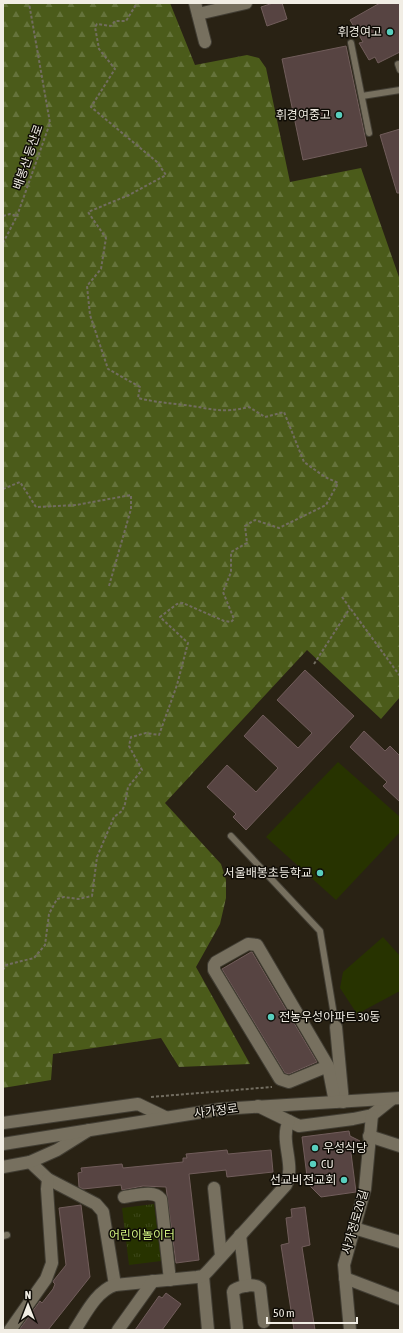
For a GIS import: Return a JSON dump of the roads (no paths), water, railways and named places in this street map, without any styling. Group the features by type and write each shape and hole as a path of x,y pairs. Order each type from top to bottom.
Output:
{"street":[{"path":"205,42 197,9 246,3"},
{"path":"328,1066 289,1082 280,1079 214,970 214,965 216,962 248,944 257,945 328,1066 339,1102"},
{"path":"336,1026 339,1102"},
{"path":"258,1106 299,1126 353,1120 372,1115 396,1099"},
{"name":"사가정로","path":"3,1144 165,1117 258,1106 396,1099"},
{"path":"3,1123 138,1104 165,1117"},
{"name":"사가정로20길","path":"350,1330 344,1260 365,1189 372,1115"},
{"path":"75,1330 107,1288 115,1285 203,1276 286,1185 289,1178 285,1129 289,1121"},
{"name":"사가정로","path":"3,1167 30,1162 56,1150 90,1130"},
{"path":"369,1136 400,1146"},
{"path":"30,1162 48,1179 96,1204 103,1212 115,1285"},
{"path":"10,1330 46,1279 52,1263 47,1189 48,1179"},
{"path":"214,1188 221,1256"},
{"path":"124,1197 154,1193 161,1199 170,1280"},
{"path":"354,1228 400,1242"},
{"path":"240,1235 246,1286"},
{"path":"203,1276 208,1330"},
{"path":"345,1278 400,1299"},
{"path":"118,1330 152,1281"},
{"path":"237,1328 233,1292 237,1288 246,1286 255,1285 260,1288 264,1322"},
{"path":"198,1330 207,1317"}],"lane":[{"path":"352,43 369,133"},
{"path":"362,96 400,90"},
{"path":"231,836 320,931 336,1026"}],"place":[{"name":"휘경여고","path":"390,32"},
{"name":"휘경여중고","path":"339,115"},
{"name":"서울배봉초등학교","path":"320,873"},
{"name":"전농우성아파트 30동","path":"271,1017"},
{"name":"우성식당","path":"315,1148"},
{"name":"CU","path":"313,1164"},
{"name":"선교비전교회","path":"344,1180"}],"park label":[{"name":"어린이놀이터","path":"142,1235"}]}
